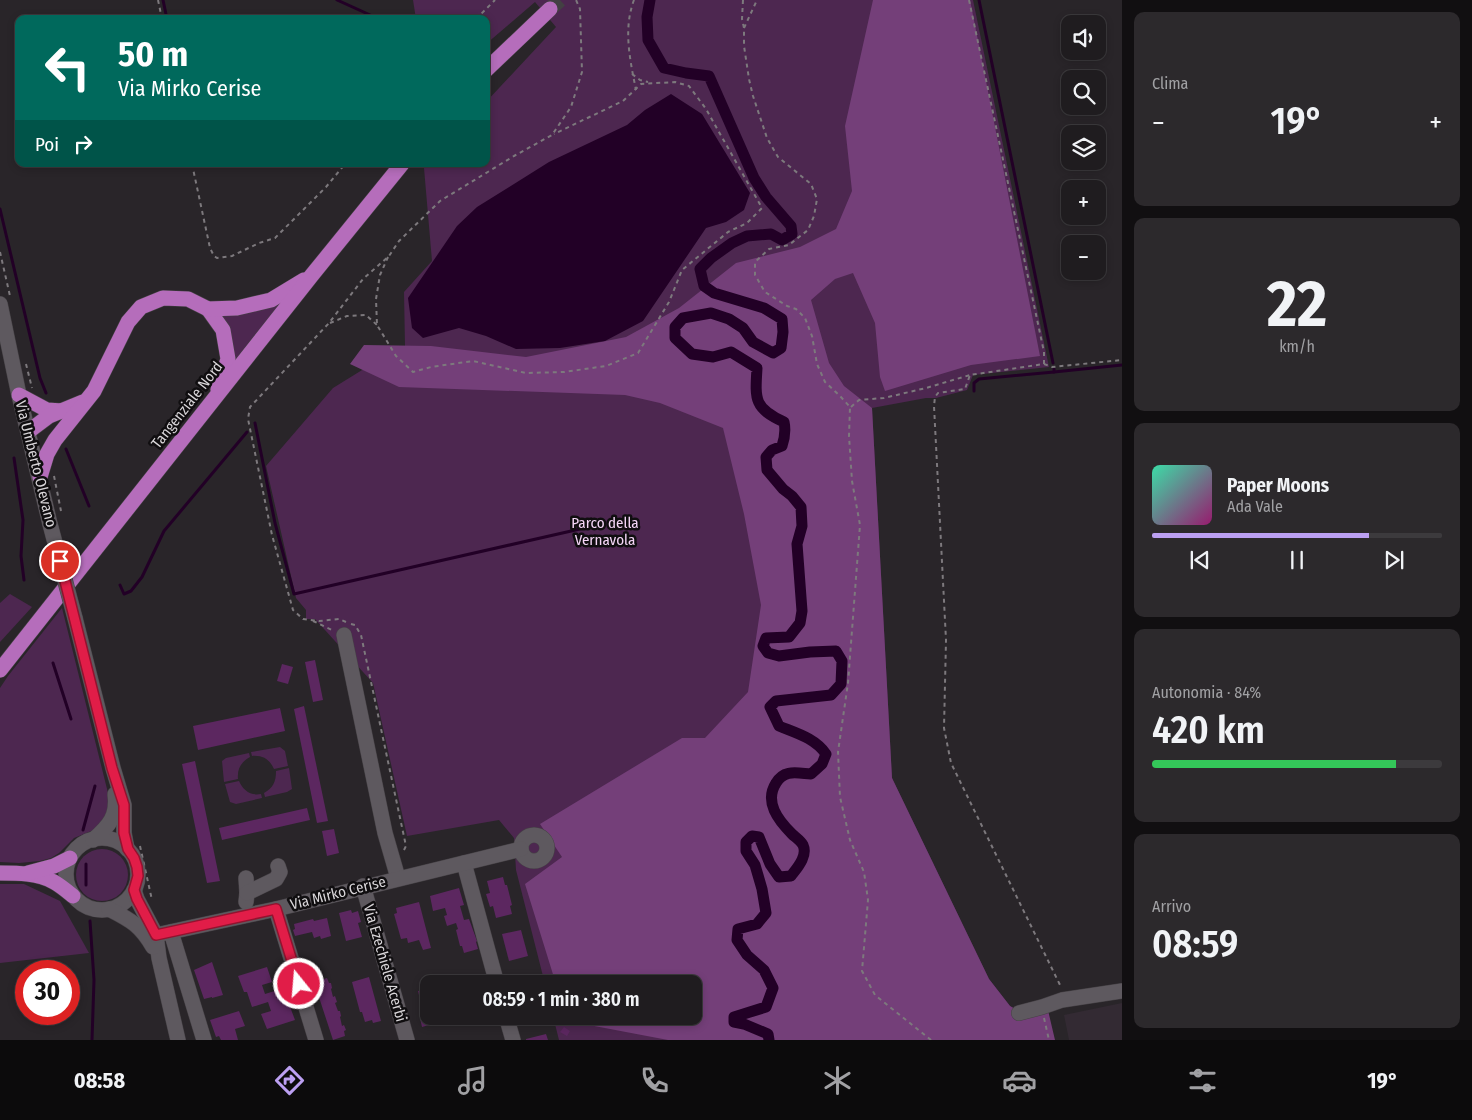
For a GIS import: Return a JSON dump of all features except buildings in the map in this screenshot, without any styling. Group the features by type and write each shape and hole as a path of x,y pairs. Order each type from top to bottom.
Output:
{"highway":[{"path":"490,66 550,9"},
{"name":"Tangenziale Nord","path":"0,670 400,167"},
{"path":"208,309 237,308 270,300 312,275"},
{"path":"46,474 47,454 55,440 94,391 128,322 141,307 163,298 188,299 208,309 223,330 228,359 214,399"},
{"path":"26,392 47,410 63,411"},
{"path":"29,431 49,416 85,402"},
{"path":"29,431 40,434 54,433 65,427"},
{"path":"0,873 28,873 54,866 70,858"},
{"path":"28,873 54,882 73,896"}],"street":[{"name":"Via Umberto Olevano","path":"5,301 26,392 29,431 46,474 75,618 112,768 124,805 124,833 128,849 137,867 138,876 134,890"},
{"path":"344,635 386,833 396,871"},
{"name":"Via Umberto Olevano","path":"70,858 81,845 93,840 110,823 114,815 116,800 112,768"},
{"path":"93,840 105,839 114,841 128,849"},
{"name":"Via Mirko Cerise","path":"156,935 276,909 364,886 396,871 464,863 521,849"},
{"path":"70,858 66,874 69,888 73,896 83,905 94,909 109,909 121,904 134,890"},
{"path":"464,863 495,975"},
{"path":"244,916 247,885 276,879 280,872 278,866"},
{"name":"Via Ezechiele Acerbi","path":"364,886 407,1040"},
{"path":"134,890 156,935 158,958 178,1040"},
{"path":"109,909 130,919 144,934 158,958"},
{"path":"276,909 316,1040"},
{"path":"171,932 204,1040"},
{"path":"1019,1012 1062,1000 1122,991"},
{"path":"509,1025 513,1040"}],"path":[{"path":"158,0 161,15"},
{"path":"480,15 495,0"},
{"path":"552,135 571,107 582,72 580,9 576,0"},
{"path":"634,0 629,14 628,41 636,90"},
{"path":"743,0 744,46 749,79 767,138 778,156 811,184 817,199 814,216 808,230 789,245 769,249 755,262 755,275 765,292 787,306 796,309 805,318 812,336 817,364 825,382 850,408 849,436 852,481 860,525 848,684 838,752 840,797 850,840 864,872 868,900 862,971 875,995 930,1040"},
{"path":"744,28 757,0"},
{"path":"969,0 1044,352 1044,364"},
{"path":"632,74 640,80 650,83"},
{"path":"329,323 347,316 366,315 377,325 396,356 412,372 431,367 473,361 526,373 564,372 606,366 638,353 669,302 682,270 728,232 747,223 762,208 706,109 689,86 675,82 641,84 623,101 552,135 440,201 389,256 363,279 329,323 250,407 248,419 272,535 293,610 303,619 319,621 339,619 354,625 361,635 406,846 399,859 396,871"},
{"path":"193,167 210,248 217,258 232,256 259,243 275,238 326,187 343,167"},
{"path":"0,252 5,301"},
{"path":"377,325 376,299 380,275 389,256"},
{"path":"850,408 859,400 884,398 926,388 970,374 1044,364 1052,367 1122,360"},
{"path":"26,362 26,392"},
{"path":"970,374 965,389 938,393 935,397 934,406 946,640 944,728 951,763 1062,987 1060,994 1062,1000"},
{"path":"46,474 56,521"},
{"path":"311,620 344,635"},
{"path":"1042,1007 1049,1040"}],"shaded area":[{"path":"873,0 970,0 1040,356 971,365 885,391 880,377 875,323 853,273 835,279 811,300 829,363 844,386 872,408 892,778 989,979 1010,1006 1025,1015 1047,1006 1055,1040 668,1040 589,1025 702,1025 702,975 553,975 525,884 562,857 540,824 682,738 705,738 748,692 761,605 744,514 723,428 660,403 625,395 399,387 350,364 364,345 431,346 526,357 626,337 679,308 736,263 800,247 836,229 852,191 845,126"},
{"path":"671,94 702,114 750,193 744,210 726,222 706,228 643,321 605,341 560,348 516,349 486,336 459,328 423,338 412,328 408,298 457,226 477,207 549,162 627,125 645,110"},
{"path":"1122,1003 1122,1040 1069,1040 1064,1015"}],"green space":[{"name":"Parco della Vernavola","path":"413,0 973,0 1049,367 973,375 967,390 936,398 926,398 872,408 892,778 989,979 1010,1006 1025,1015 1055,1040 559,1040 555,1025 702,1025 702,975 543,975 516,870 514,838 499,820 407,836 373,683 315,619 306,619 306,610 296,598 266,466 333,388 405,346 404,292 432,261 424,168 490,167 490,98 556,27 535,2 490,41 490,15 415,15"},
{"path":"276,303 278,305 277,308 234,360 216,311"},
{"path":"10,594 32,607 0,642 0,603"},
{"path":"62,608 110,801 110,812 94,830 74,838 51,858 19,863 0,862 0,688"},
{"path":"280,747 285,751 288,766 274,769 266,759 260,756 252,756 251,752"},
{"path":"249,753 250,757 244,761 239,769 238,779 224,782 222,761 226,758"},
{"path":"289,768 292,789 265,797 264,793 272,787 275,781 276,771"},
{"path":"239,781 247,792 261,794 262,798 236,804 230,802 225,784"},
{"path":"102,849 112,851 120,857 126,865 128,875 126,885 120,893 112,899 102,901 92,899 84,893 78,885 76,875 78,865 84,857 92,851"},
{"path":"0,884 24,884 60,901 89,953 15,960 0,963"}],"waterway":[{"path":"163,0 166,15"},
{"path":"337,0 370,15"},
{"path":"650,0 647,17 648,40 664,68 709,76 754,178 766,197 791,226 792,234 782,240 771,234 747,236 732,243 711,258 700,269 704,286 714,293 764,308 782,319 781,348 773,353 753,342 743,328 729,319 711,313 683,318 675,327 675,338 692,354 713,357 731,352 757,368 756,388 758,402 767,412 784,422 785,434 782,446 772,450 766,457 767,470 801,507 802,526 797,544 802,611 800,623 789,637 766,638 763,646 768,653 779,656 836,651 842,661 841,684 831,695 776,701 770,707 779,726 811,740 822,748 826,754 822,764 811,774 787,774 779,779 773,790 771,797 774,810 804,849 801,862 791,876 779,877 770,864 759,837 752,836 746,842 746,851 755,865 762,889 766,913 757,924 738,929 737,940 747,955 764,970 773,988 766,1007 734,1017 734,1022 768,1034 769,1040"},
{"path":"979,0 1053,363"},
{"path":"0,209 40,378 46,393"},
{"path":"1054,372 1122,365"},
{"path":"974,391 974,383 979,379 1054,372 1054,369"},
{"path":"255,423 275,523 294,594 580,529"},
{"path":"120,585 124,594 131,591 142,577 164,531 247,432"},
{"path":"66,449 89,506"},
{"path":"14,458 23,520 21,556 24,580"},
{"path":"53,663 71,719"},
{"path":"83,830 95,786"},
{"path":"86,864 86,885"},
{"path":"90,921 94,980 92,1040"}],"tunnel":[{"path":"550,9 560,0"}],"route":[{"path":"60,561 112,768 124,805 124,833 128,849 137,867 138,876 134,890 156,935 276,909 299,984"}]}
